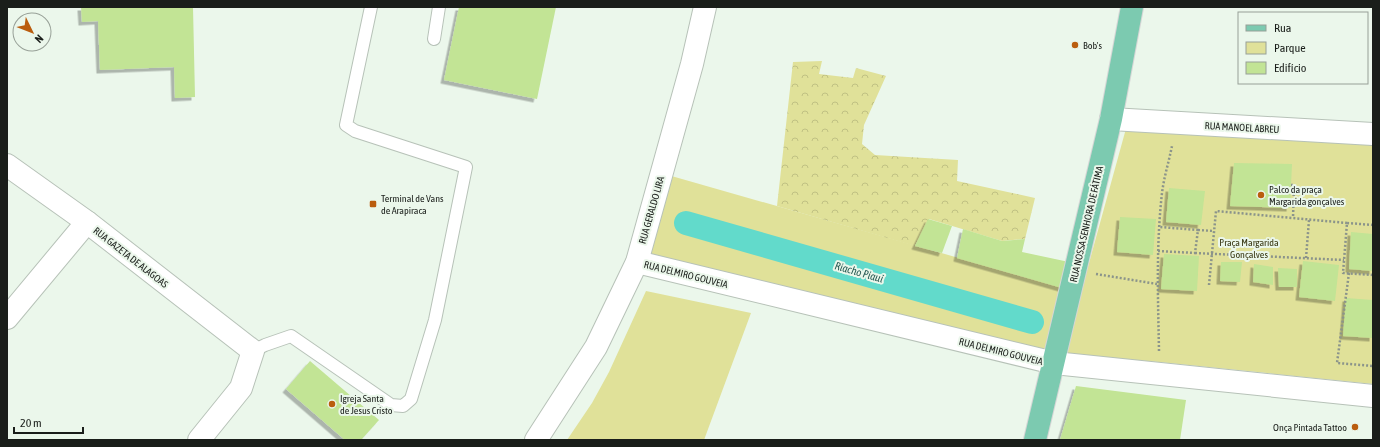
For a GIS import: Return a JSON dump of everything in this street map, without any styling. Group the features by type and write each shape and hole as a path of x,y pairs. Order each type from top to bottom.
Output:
{"main road":[{"name":"RUA NOSSA SENHORA DE FÁTIMA","path":"1035,440 1111,119 1132,7"}],"street":[{"name":"RUA GERALDO LIRA","path":"536,440 596,347 637,262 692,64 705,7"},
{"name":"RUA MANOEL ABREU","path":"1111,119 1373,134"},
{"name":"RUA GAZETA DE ALAGOAS","path":"7,165 87,222 253,351"},
{"path":"7,318 87,222"},
{"name":"RUA DELMIRO GOUVEIA","path":"637,262 1054,363 1373,396"},
{"path":"199,440 241,388 253,351"}],"lane":[{"path":"253,351 291,336 391,405 403,406 411,399 435,320 466,167 355,131 346,125 370,7"},
{"path":"434,38 440,7"}],"path":[{"path":"1159,355 1157,284 1158,251 1162,193 1172,145"},
{"path":"1291,185 1294,185 1293,218"},
{"path":"1209,285 1216,211 1373,225"},
{"path":"1306,258 1309,220"},
{"path":"1346,223 1343,273 1373,275"},
{"path":"1160,227 1214,231"},
{"path":"1195,253 1198,230"},
{"path":"1158,251 1212,255 1344,260"},
{"path":"1349,273 1337,363 1373,366"},
{"path":"1096,274 1157,284"}],"green space":[{"path":"822,61 819,74 853,78 856,68 886,76 864,125 862,144 875,155 958,160 957,181 1035,198 1025,239 1002,241 929,219 915,246 777,206 793,62"},
{"name":"Praça Margarida Gonçalves","path":"1130,114 1373,135 1373,384 1159,362 1064,354"},
{"path":"661,173 1071,290 1054,363 637,262"},
{"path":"646,291 751,313 704,440 567,440 592,403 609,372"}],"building":[{"path":"81,7 193,7 195,97 175,98 174,67 100,70 98,21 82,22"},
{"path":"459,7 556,7 537,99 444,80"},
{"name":"Palco da praça Margarida gonçalves","path":"1234,163 1292,164 1290,208 1230,206"},
{"path":"1169,188 1205,191 1201,225 1166,222"},
{"path":"1120,217 1156,219 1153,255 1117,252"},
{"path":"928,219 952,226 942,253 915,246"},
{"path":"963,229 1002,241 1025,239 1022,252 1069,262 1062,288 957,258"},
{"path":"1351,232 1373,234 1373,271 1349,269"},
{"path":"1164,254 1199,256 1197,291 1161,289"},
{"path":"1303,261 1339,265 1335,301 1299,297"},
{"path":"1221,262 1242,262 1240,282 1220,281"},
{"path":"1254,264 1273,267 1273,285 1253,282"},
{"path":"1278,268 1297,269 1297,287 1279,287"},
{"path":"1346,298 1373,300 1373,338 1343,336"},
{"name":"Igreja Santa de Jesus Cristo","path":"310,361 379,420 361,440 345,440 286,389"},
{"path":"1076,386 1186,400 1180,440 1060,440"}],"waterway":[{"name":"Riacho Piauí","path":"686,223 1032,322"}],"place":[{"name":"Bob's","path":"1075,45"},
{"name":"Palco da praça Margarida gonçalves","path":"1261,195"},
{"name":"Terminal de Vans de Arapiraca","path":"373,204"},
{"name":"Igreja Santa de Jesus Cristo","path":"332,404"},
{"name":"Onça Pintada Tattoo","path":"1355,427"}]}
